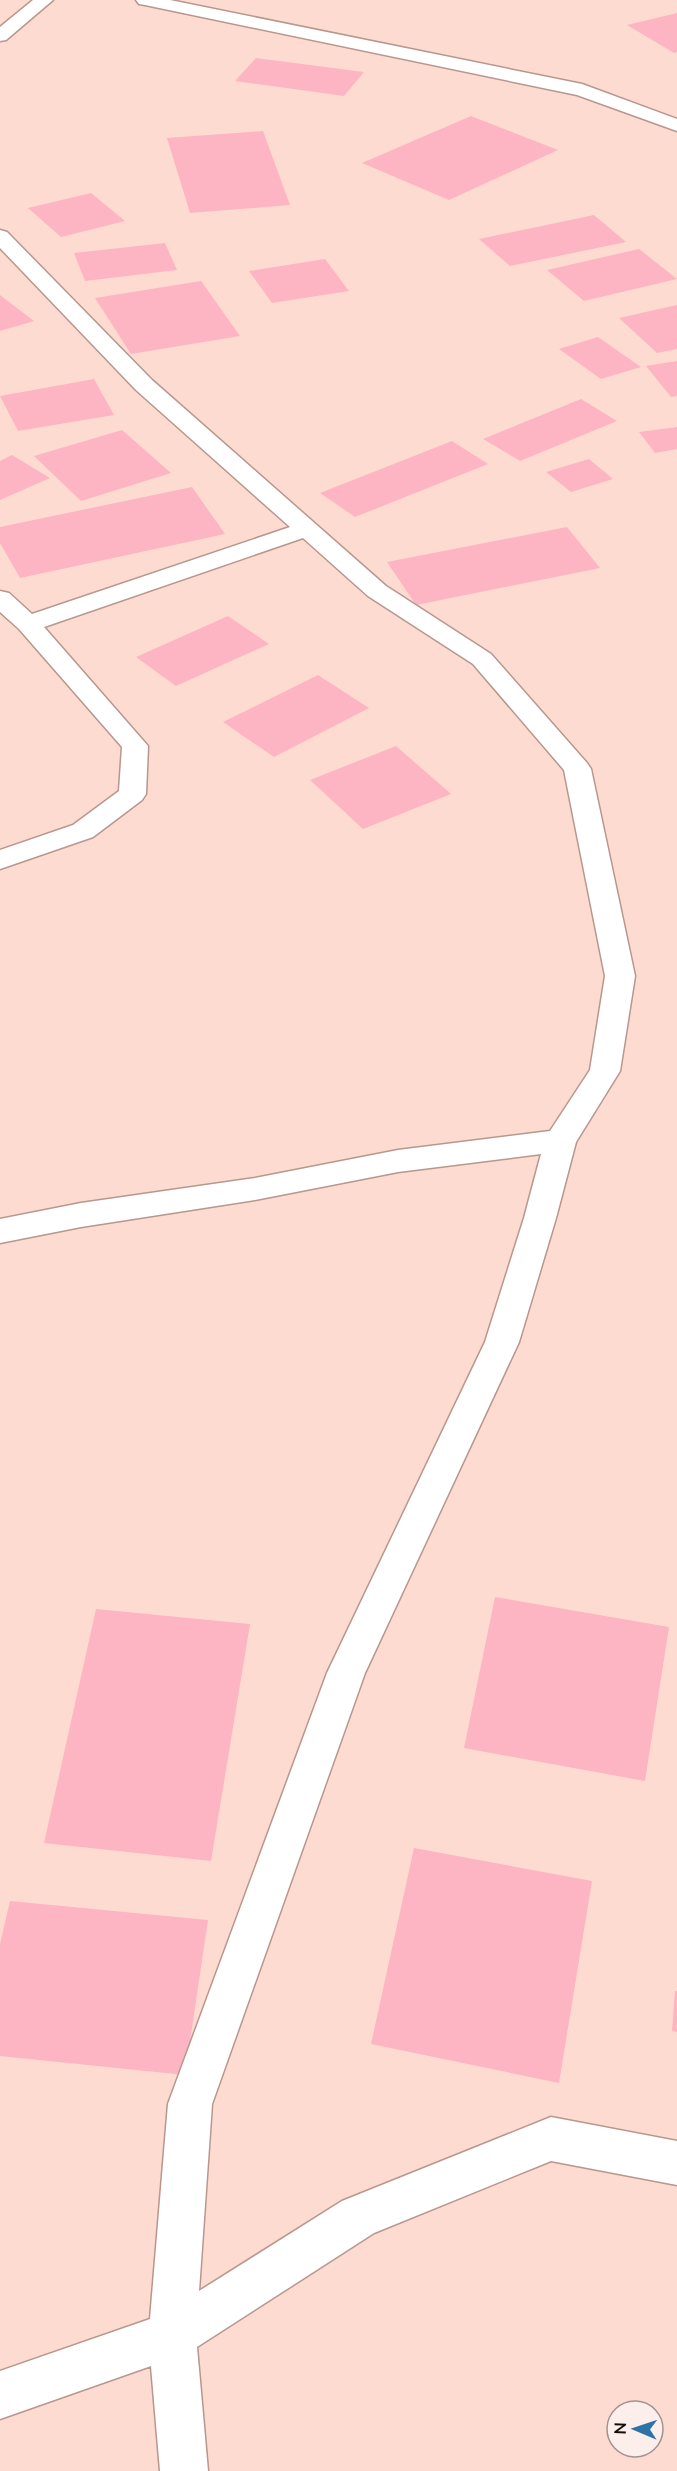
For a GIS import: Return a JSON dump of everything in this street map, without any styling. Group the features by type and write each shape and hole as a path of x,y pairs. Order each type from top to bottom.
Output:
{"street":[{"path":"0,36 44,0"},
{"path":"146,0 582,90 677,125"},
{"path":"0,236 144,385 377,591 482,659 577,769 620,976 605,1071 560,1141 540,1218 502,1342 346,1672 190,2104 172,2335 184,2471"},
{"path":"28,624 307,529"},
{"path":"0,598 28,624 135,746 132,794 83,831 0,860"},
{"path":"0,1231 81,1215 255,1190 398,1161 560,1141"},
{"path":"0,2395 172,2335 358,2217 551,2139 677,2163"}],"building":[{"path":"677,13 677,52 674,53 627,25"},
{"path":"256,58 364,72 344,96 235,81"},
{"path":"471,116 558,150 449,200 362,163"},
{"path":"263,131 290,205 190,213 167,138"},
{"path":"91,193 125,221 61,237 28,208"},
{"path":"594,215 626,242 510,266 479,239"},
{"path":"165,243 177,270 85,281 74,253"},
{"path":"639,249 677,279 584,301 547,270"},
{"path":"325,259 349,291 272,303 249,271"},
{"path":"201,281 240,336 131,354 95,298"},
{"path":"0,295 34,321 0,331"},
{"path":"677,305 677,349 657,353 619,318"},
{"path":"598,337 641,367 601,379 559,349"},
{"path":"677,361 677,396 671,397 646,366"},
{"path":"94,379 114,415 18,431 0,396"},
{"path":"581,399 617,421 520,461 483,439"},
{"path":"677,427 677,449 655,453 639,432"},
{"path":"122,430 171,473 81,501 34,456"},
{"path":"452,441 488,464 355,517 320,493"},
{"path":"12,455 50,478 0,500 0,461"},
{"path":"589,459 613,479 571,492 546,472"},
{"path":"192,487 225,534 20,578 0,543 0,527"},
{"path":"567,527 600,568 416,605 387,562"},
{"path":"228,616 269,644 176,686 136,657"},
{"path":"318,675 369,708 274,757 223,722"},
{"path":"396,746 451,794 363,829 310,780"},
{"path":"495,1597 669,1627 645,1781 464,1748"},
{"path":"96,1609 250,1624 211,1861 44,1843"},
{"path":"414,1848 592,1881 559,2083 371,2044"},
{"path":"10,1901 208,1920 185,2075 0,2056 0,1944"},
{"path":"675,1991 677,1991 677,2032 672,2031"}]}
